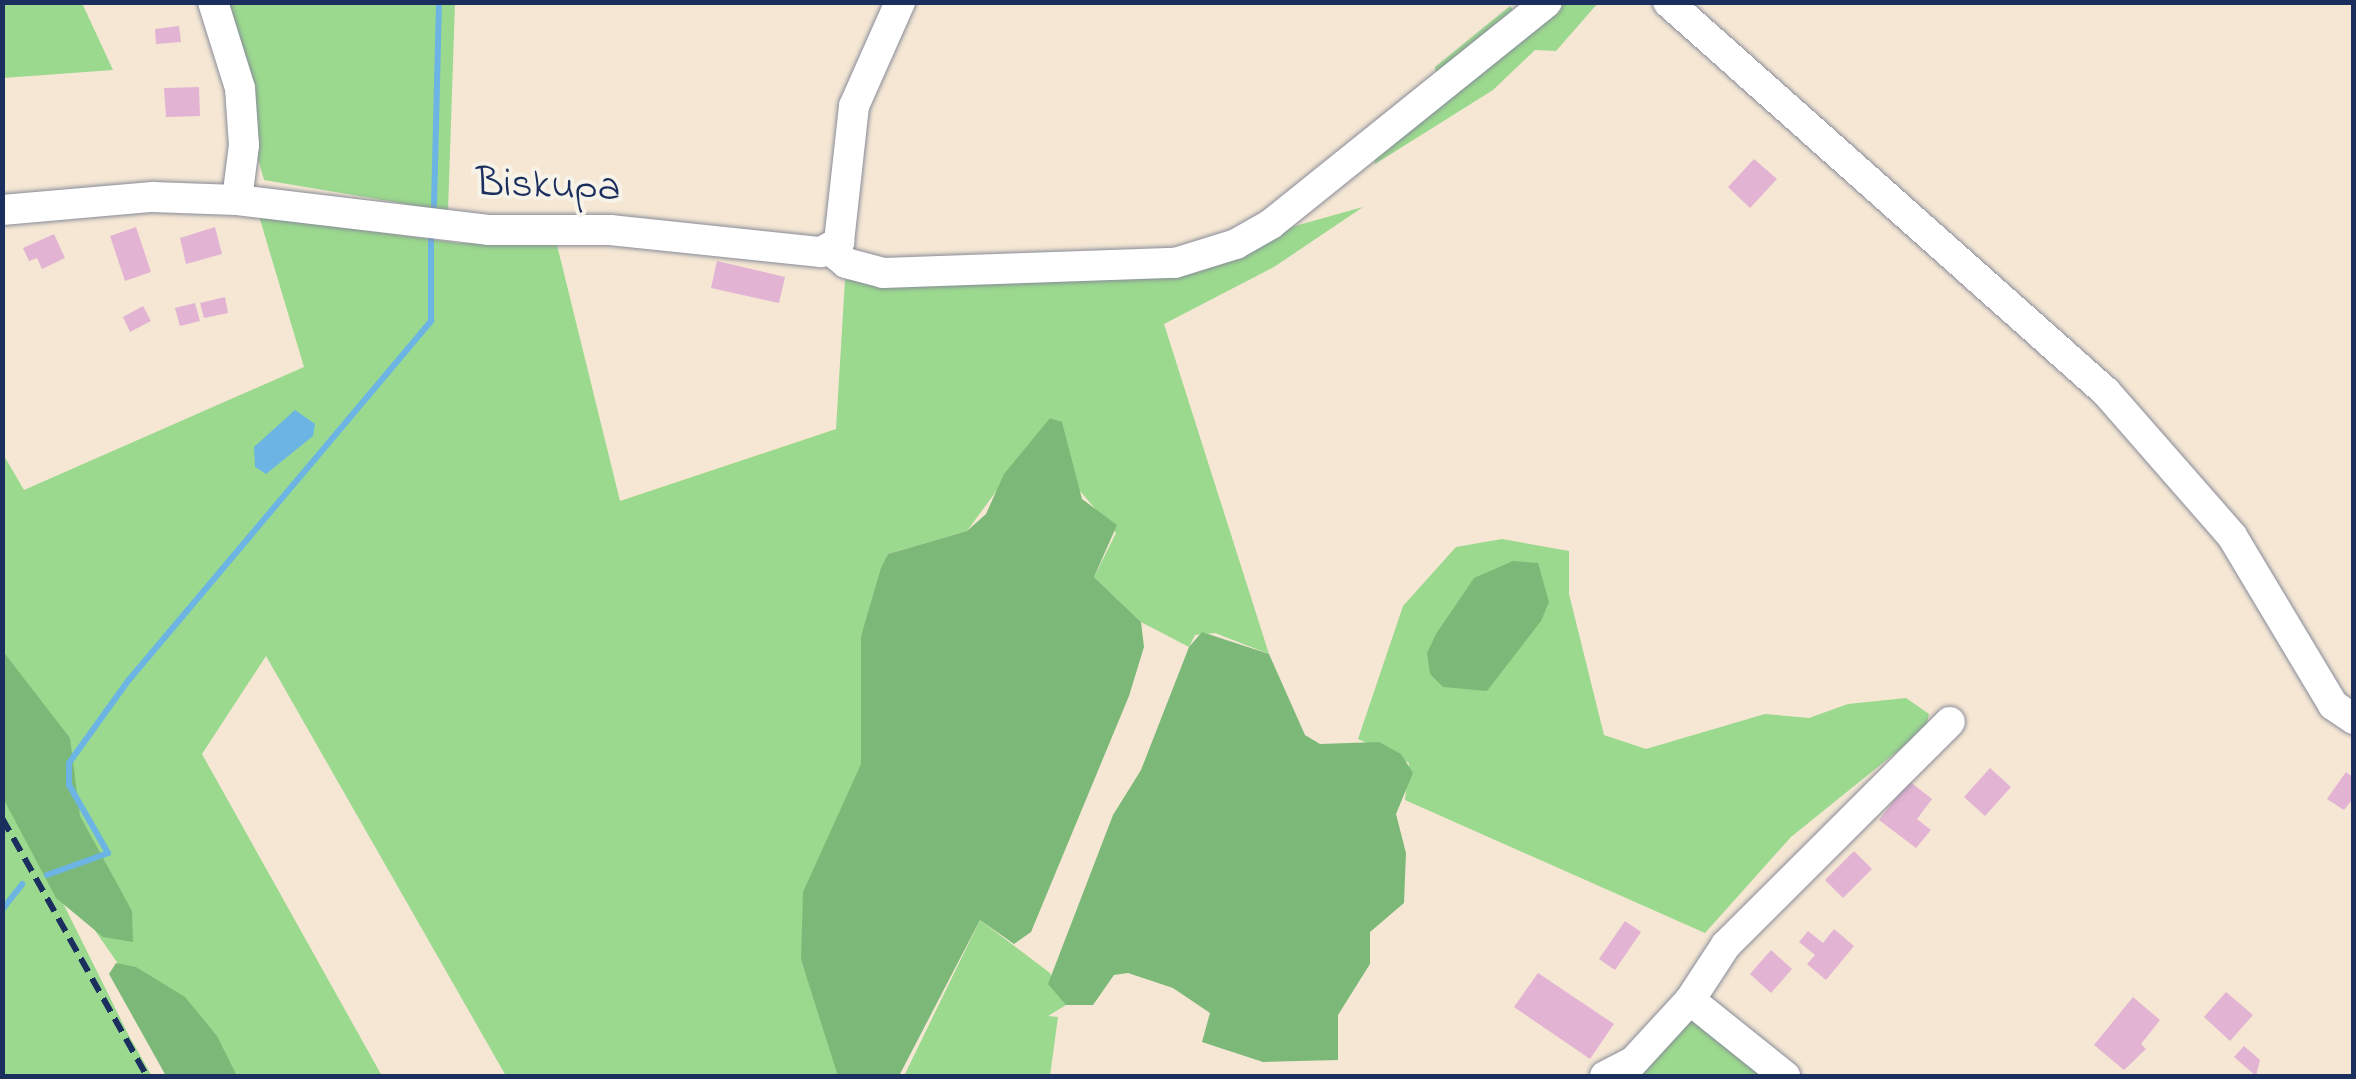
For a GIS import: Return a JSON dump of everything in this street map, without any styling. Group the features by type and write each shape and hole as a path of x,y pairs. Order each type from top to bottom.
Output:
{"street":[{"path":"213,2 240,88 244,144 238,200"},
{"path":"900,2 854,106 839,242 829,249 846,263 883,273 1176,263 1236,244 1270,224 1293,200 1547,2"},
{"path":"1668,2 2106,392 2232,536 2333,705 2354,719"},
{"name":"Biskupa","path":"2,210 152,197 238,200 488,230 610,230 810,253 829,249"},
{"path":"1605,1076 1633,1062 1690,1000 1726,945 1950,722"},
{"path":"1690,1000 1785,1076"}],"green space":[{"path":"3,2 82,3 113,70 3,78"},
{"path":"215,3 455,3 448,211 264,180"},
{"path":"1532,3 1598,3 1556,51 1535,50 1493,90 1375,164 1373,147 1436,76 1435,67 1510,6 1517,15"},
{"path":"1363,207 1274,267 1164,324 1269,654 1215,633 1195,635 1189,647 1141,622 1094,577 1116,533 1074,484 1062,423 1050,418 967,531 888,554 861,636 861,764 801,960 839,1076 506,1076 266,656 202,754 382,1076 196,1076 69,893 3,755 3,454 24,490 304,367 259,216 458,243 557,245 620,501 836,429 845,280 1124,274"},
{"path":"1050,418 1062,422 1082,499 1117,525 1094,577 1141,622 1144,647 1129,696 1031,932 1014,944 980,920 899,1076 838,1076 801,960 803,892 861,764 861,636 881,568 888,554 967,531 986,514 1004,474"},
{"path":"1502,539 1569,551 1569,594 1604,735 1646,749 1765,714 1809,718 1848,704 1906,698 1929,714 1926,728 1791,837 1705,933 1405,800 1409,763 1358,739 1403,606 1456,547"},
{"path":"1513,561 1538,563 1549,602 1541,621 1487,691 1443,687 1430,674 1427,653 1436,634 1474,578"},
{"path":"1202,632 1269,654 1305,735 1320,744 1379,742 1401,754 1413,773 1396,814 1406,853 1404,903 1370,932 1370,964 1338,1015 1338,1060 1263,1062 1202,1042 1210,1013 1173,988 1128,973 1114,975 1093,1005 1066,1005 1048,984 1113,815 1141,770 1189,647"},
{"path":"2,650 70,738 80,816 132,911 133,942 103,937 56,898 3,798"},
{"path":"2,780 128,1034 152,1076 3,1076"},
{"path":"980,920 1050,973 1066,1005 1048,1016 1058,1017 1050,1076 904,1076"},
{"path":"116,963 136,967 185,997 217,1036 237,1076 166,1076 109,974"},
{"path":"1694,1014 1769,1076 1628,1076"}],"water":[{"path":"295,410 315,424 313,436 266,474 255,467 254,447"}],"building":[{"path":"179,26 181,42 156,44 155,29"},
{"path":"199,87 200,116 166,117 164,88"},
{"path":"1754,159 1777,179 1750,208 1728,187"},
{"path":"136,227 151,272 125,281 110,236"},
{"path":"215,227 222,254 186,264 180,238"},
{"path":"54,234 65,258 42,269 37,258 29,261 23,248"},
{"path":"717,261 785,277 779,303 711,288"},
{"path":"225,297 228,313 204,318 200,303"},
{"path":"195,303 200,321 180,326 175,308"},
{"path":"143,306 151,321 130,332 123,317"},
{"path":"1990,768 2011,787 1985,816 1964,797"},
{"path":"2346,772 2354,778 2354,797 2344,810 2327,799"},
{"path":"1909,781 1932,799 1917,819 1931,830 1916,848 1879,820"},
{"path":"1854,851 1872,869 1843,898 1825,880"},
{"path":"1625,921 1641,932 1615,970 1599,959"},
{"path":"1834,929 1854,946 1826,980 1807,964 1815,955 1799,942 1808,931 1823,943"},
{"path":"1771,950 1792,969 1771,993 1750,974"},
{"path":"1538,973 1614,1024 1590,1059 1514,1007"},
{"path":"2226,992 2253,1015 2230,1041 2204,1017"},
{"path":"2133,997 2160,1020 2141,1044 2146,1049 2124,1070 2094,1045"},
{"path":"2244,1046 2260,1060 2256,1076 2234,1057"}],"waterway":[{"path":"434,206 439,2"},
{"path":"47,875 108,853 69,785 69,763 128,681 431,321 431,240"},
{"path":"2,910 22,884"}],"railway":[{"path":"2,818 147,1076"}]}
